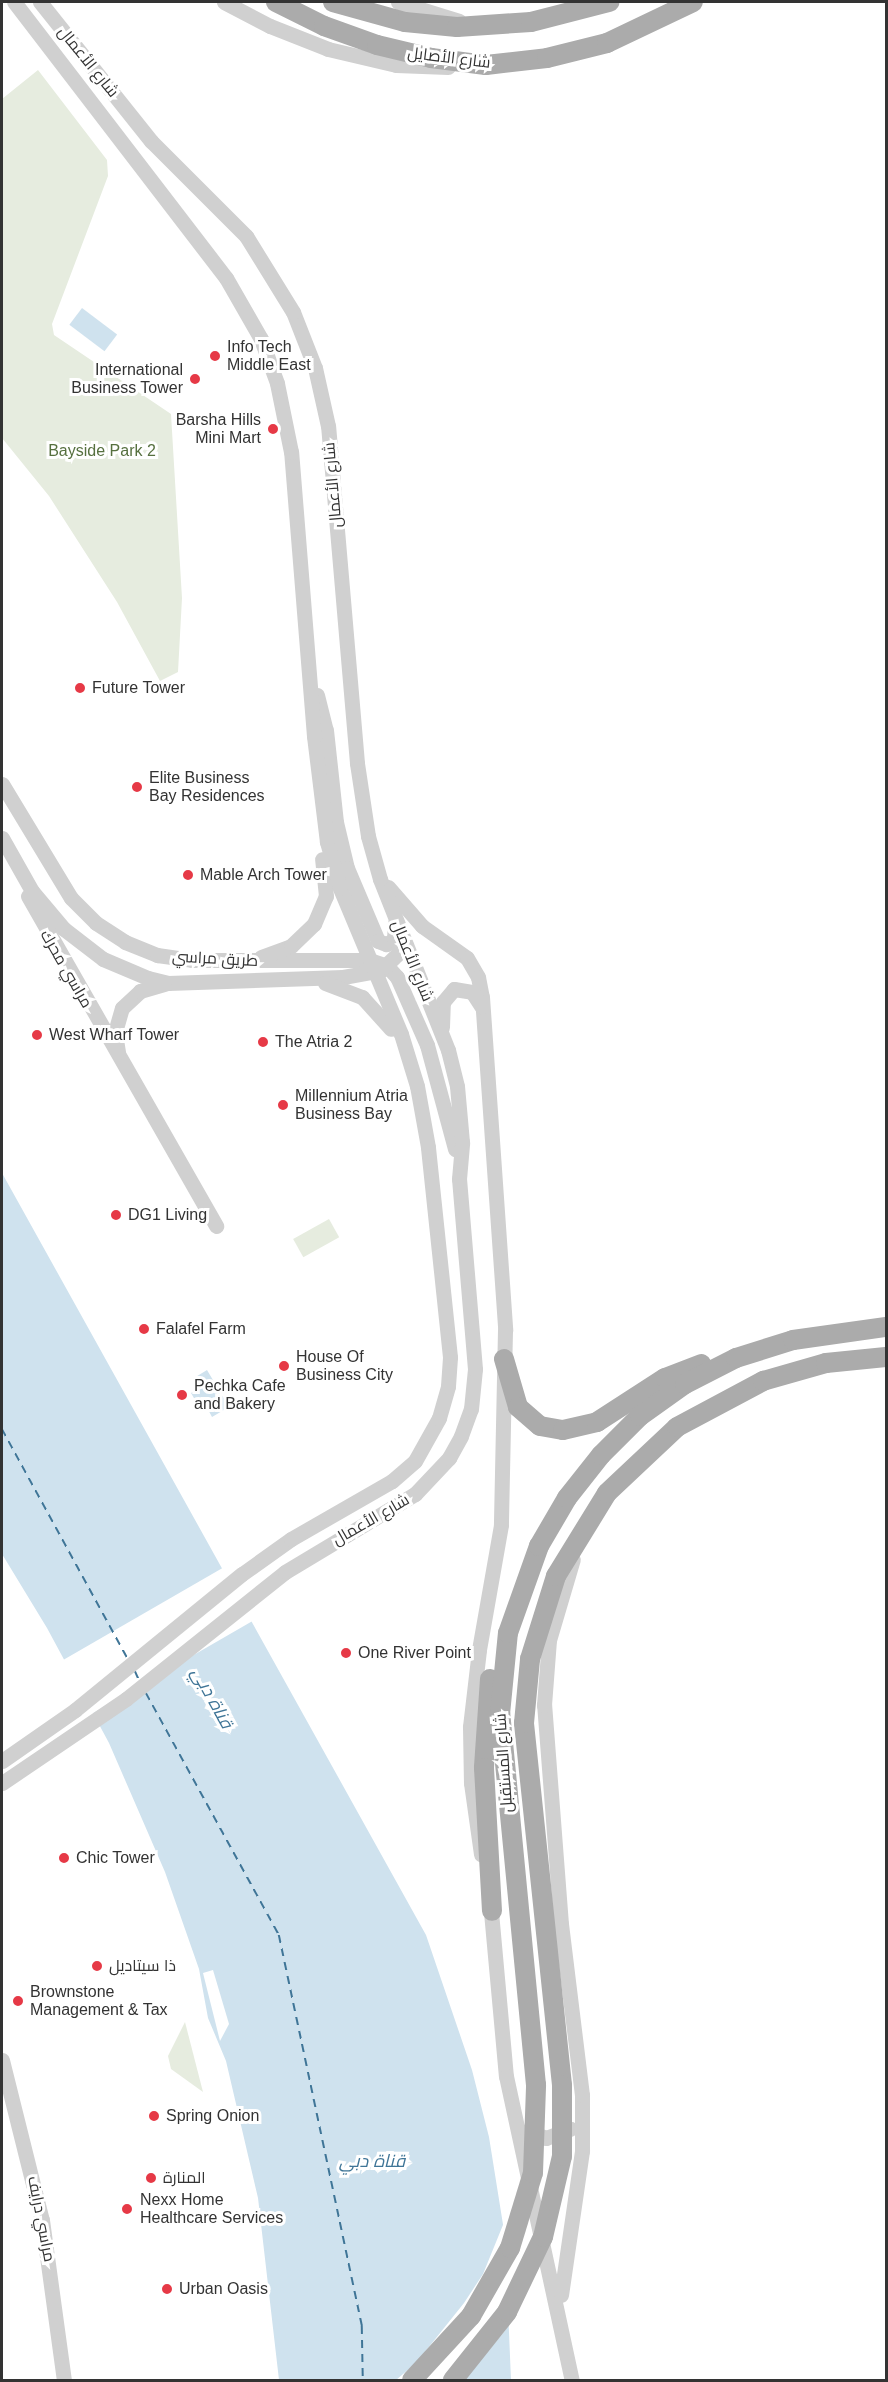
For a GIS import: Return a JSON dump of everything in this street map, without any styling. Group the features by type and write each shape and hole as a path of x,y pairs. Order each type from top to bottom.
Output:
{"main road":[{"name":"شارع الأصايل","path":"276,2 324,26 377,45 431,58 486,64 547,58 607,43 693,2"},
{"name":"شارع الأصايل","path":"333,2 405,22 482,26 554,18 609,2"},
{"name":"شارع المستقبل","path":"412,2380 471,2316 510,2248 533,2173 536,2085 501,1741 501,1687 508,1633 539,1546 583,1476 620,1435 662,1399 709,1370 736,1358 793,1340 886,1327"},
{"name":"شارع المستقبل","path":"453,2380 507,2312 543,2237 562,2156 562,2085 526,1766 525,1701 530,1659 544,1606 588,1520 628,1469 705,1409 763,1381 794,1371 886,1357"},
{"path":"504,1359 518,1407 540,1426 563,1430 597,1422 679,1372 736,1358"},
{"path":"492,1911 484,1786 485,1723 491,1666 508,1633"}],"street":[{"name":"شارع الأعمال","path":"2,1761 75,1710 255,1564 307,1530 392,1481 415,1461 431,1439 448,1386 448,1337 428,1147 410,1063 377,966 330,858 314,736 288,429 277,383 261,339 226,278 14,2"},
{"name":"شارع الأعمال","path":"2,1783 126,1698 285,1572 403,1504 438,1473 458,1442 471,1409 475,1369 459,1179 460,1104 441,1033 394,917 374,860 357,763 328,426 305,340 279,285 246,236 151,141 40,2"},
{"path":"224,2 289,34 363,58 419,67 486,64"},
{"path":"398,2 482,26"},
{"path":"308,666 326,730 341,845 378,941 386,944 394,940 394,917"},
{"path":"244,961 291,946 314,924 324,906 326,886 315,814 314,736"},
{"name":"طريق مراسي","path":"2,784 61,884 103,928 158,955 377,966"},
{"name":"طريق مراسي","path":"2,838 47,911 83,945 125,970 168,983 310,980 377,966"},
{"path":"374,860 390,890 412,917 467,958 481,987 502,1262 504,1359 501,1525 479,1650 470,1746 473,1802 492,1911 504,2060 572,2380"},
{"name":"مراسي محرك","path":"20,870 40,922 216,1226"},
{"path":"406,946 377,966 397,977 428,1045 448,1115 459,1179"},
{"path":"310,980 342,987 371,1004 386,1020 410,1063"},
{"name":"مراسي محرك","path":"121,1064 115,1032 122,1008 140,991 168,983"},
{"path":"441,1033 443,1002 449,992 466,989 482,1007"},
{"path":"562,2325 562,2271 579,2172 582,2109 561,1924 543,1705 553,1619 588,1520"},
{"name":"مراسي درايف","path":"2,2060 42,2220 64,2380"},
{"path":"518,2123 530,2134 554,2136 575,2125 582,2109"}],"green space":[{"name":"Bayside Park 2","path":"38,70 107,160 108,176 52,324 54,335 171,414 182,598 178,672 160,681 117,602 49,496 2,438 2,99"},
{"path":"329,1219 339,1237 303,1257 293,1239"},
{"path":"185,2022 203,2092 171,2069 168,2056"}],"water":[{"path":"82,308 117,334 105,351 69,325"},
{"name":"قناة دبي","path":"2,1173 426,1935 472,2070 489,2137 505,2237 511,2380 279,2380 258,2198 226,2061 208,2018 199,1969 165,1872 109,1743 47,1628 2,1554"},
{"path":"207,1370 229,1407 212,1417 204,1402 198,1405 191,1393 199,1388 194,1378"}],"pier":[{"path":"226,1566 256,1619 89,1715 59,1662"},
{"path":"213,1970 229,2024 220,2041 203,1973"},
{"path":"505,2220 513,2318 504,2332 464,2380 396,2380 416,2363 464,2303 483,2274"}],"ferry route":[{"path":"2,1429 128,1659"},
{"path":"135,1671 139,1680"},
{"path":"146,1693 279,1935 362,2326 363,2380"}],"place":[{"name":"Info Tech Middle East","path":"215,356"},
{"name":"International Business Tower","path":"195,379"},
{"name":"Barsha Hills Mini Mart","path":"273,429"},
{"name":"Future Tower","path":"80,688"},
{"name":"Elite Business Bay Residences","path":"137,787"},
{"name":"Mable Arch Tower","path":"188,875"},
{"name":"West Wharf Tower","path":"37,1035"},
{"name":"The Atria 2","path":"263,1042"},
{"name":"Millennium Atria Business Bay","path":"283,1105"},
{"name":"DG1 Living","path":"116,1215"},
{"name":"Falafel Farm","path":"144,1329"},
{"name":"House Of Business City","path":"284,1366"},
{"name":"Pechka Cafe and Bakery","path":"182,1395"},
{"name":"One River Point","path":"346,1653"},
{"name":"Chic Tower","path":"64,1858"},
{"name":"ذا سيتاديل","path":"97,1966"},
{"name":"Brownstone Management & Tax","path":"18,2001"},
{"name":"Spring Onion","path":"154,2116"},
{"name":"المنارة","path":"151,2178"},
{"name":"Nexx Home Healthcare Services","path":"127,2209"},
{"name":"Urban Oasis","path":"167,2289"}]}
